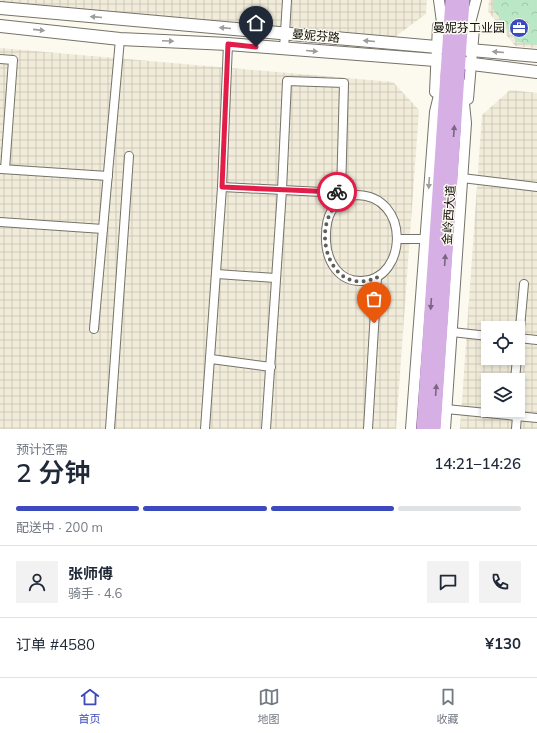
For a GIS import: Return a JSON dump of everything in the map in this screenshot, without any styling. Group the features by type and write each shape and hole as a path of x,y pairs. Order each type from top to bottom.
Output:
{"main road":[{"name":"金岭西大道","path":"434,429 454,62 452,0"},
{"name":"金岭西大道","path":"454,48 472,2"},
{"name":"曼妮芬路","path":"0,8 537,56"},
{"name":"曼妮芬路","path":"0,26 120,39 228,44 454,62 537,72"},
{"name":"金岭西大道","path":"423,429 454,62"}],"street":[{"path":"284,49 287,0"},
{"path":"439,0 454,48 454,62 466,123 445,429"},
{"path":"94,329 120,39"},
{"path":"205,429 222,187 228,44"},
{"path":"0,59 13,60 2,169 108,176"},
{"path":"411,429 435,112 454,62"},
{"path":"222,187 282,190 343,196 370,196 382,202 391,213 394,221 397,239 395,251 392,262 384,272 377,277 361,281 349,279 337,271 330,260 326,247 327,222 332,209 343,196 344,83 287,81 282,190 266,429"},
{"path":"110,429 129,156"},
{"path":"462,178 537,187"},
{"path":"0,222 103,229"},
{"path":"397,239 425,239"},
{"path":"216,274 275,278"},
{"path":"368,429 377,277"},
{"path":"521,321 524,284"},
{"path":"452,332 481,335"},
{"path":"525,339 537,340"},
{"path":"211,359 271,366"},
{"path":"446,409 481,412"},
{"path":"516,429 517,417"},
{"path":"525,417 537,418"}],"shaded area":[{"path":"0,0 427,0 426,14 392,39 0,5"},
{"name":"曼妮芬工业园","path":"489,0 537,0 537,48 515,46 488,11"},
{"path":"0,48 393,82 419,110 396,429 0,429"},
{"path":"510,90 537,93 537,429 460,429 482,115"}],"green space":[{"name":"曼妮芬工业园","path":"493,0 537,0 537,45 517,42 493,9"}],"way so far":[{"path":"337,192 341,192 344,199 332,209 327,222 327,254 333,266 342,276 361,281 377,277 374,323"}],"place":[{"name":"曼妮芬工业园","path":"519,28"}],"route":[{"path":"256,47 228,44 222,187 337,192"}]}
